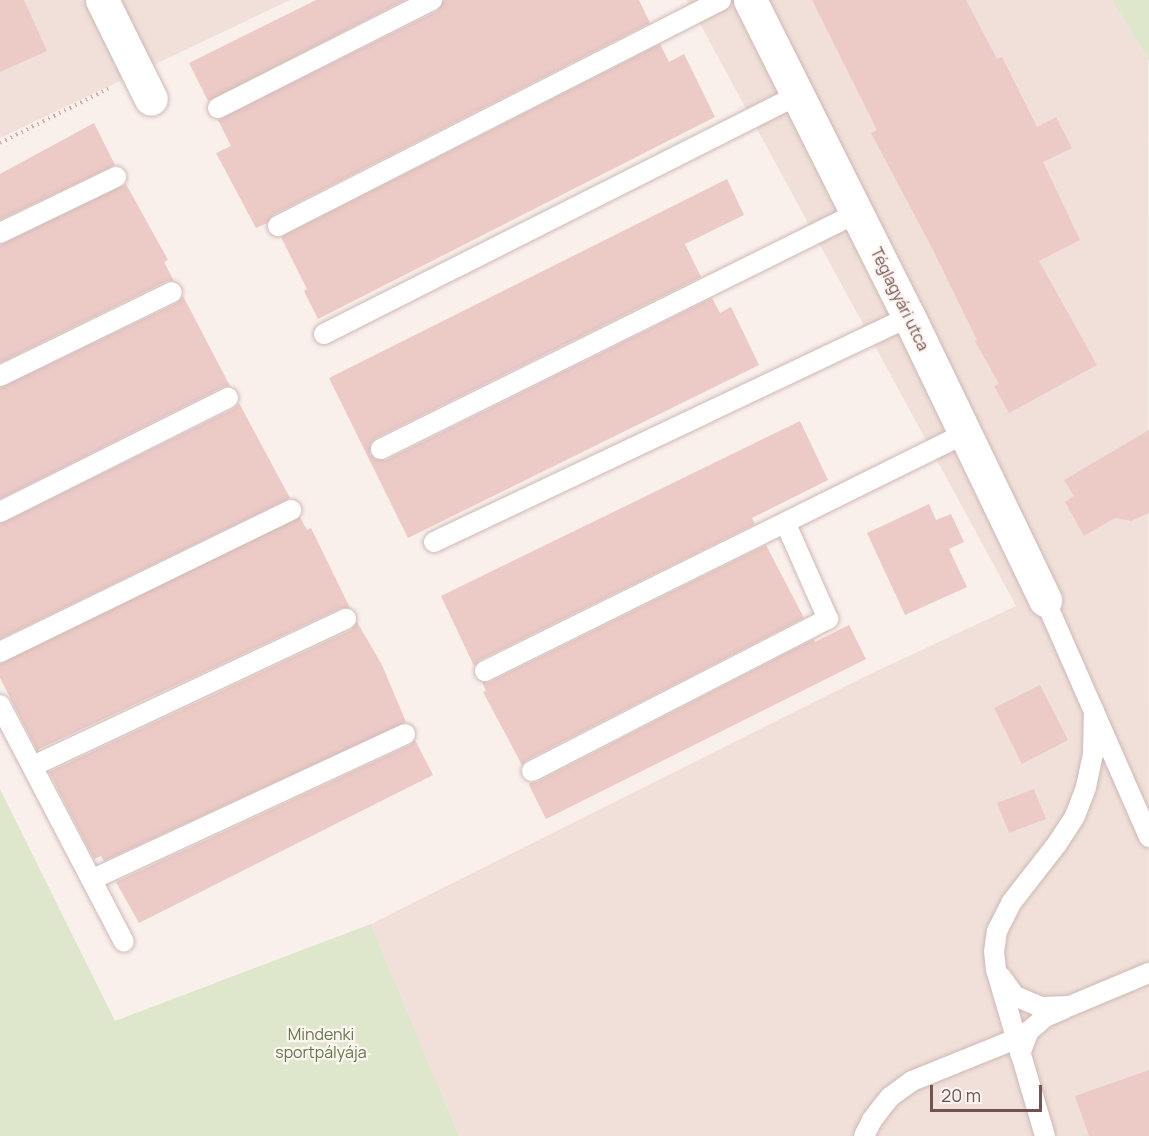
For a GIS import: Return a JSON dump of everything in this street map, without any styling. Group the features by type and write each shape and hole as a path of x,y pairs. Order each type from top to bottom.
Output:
{"street":[{"path":"102,0 145,86"},
{"name":"Téglagyári utca","path":"750,0 909,317 1045,600"}],"lane":[{"path":"218,108 432,0"},
{"path":"278,226 721,0"},
{"path":"324,334 798,95"},
{"path":"0,233 116,177"},
{"path":"381,450 857,213"},
{"path":"0,376 172,292"},
{"path":"434,542 909,317"},
{"path":"0,512 228,398"},
{"path":"485,671 966,433"},
{"path":"0,652 291,510"},
{"path":"532,771 828,619 786,524"},
{"path":"1045,600 1149,837"},
{"path":"33,766 346,619"},
{"path":"0,705 124,942"},
{"path":"1045,1136 996,970 994,952 997,930 1006,912 1057,844 1078,806 1093,754 1094,711"},
{"path":"93,879 405,734"},
{"path":"996,970 1015,996 1041,1007 1070,1006"},
{"path":"864,1136 872,1120 890,1097 912,1081 1018,1047 1029,1031 1045,1017 1147,975"}],"path":[{"path":"0,143 145,86"}],"shaded area":[{"path":"0,0 290,0 0,138"},
{"path":"687,0 1112,0 1148,59 1149,1136 459,1136 371,924 870,674 1016,606"}],"green space":[{"path":"1112,0 1149,0 1149,61 1148,59"},
{"name":"Mindenki sportpályája","path":"0,789 115,1021 371,924 459,1136 0,1136"}],"building":[{"path":"0,0 24,0 47,51 0,72"},
{"path":"316,0 405,0 208,101 189,63"},
{"path":"444,0 639,0 650,23 273,215 267,223 256,228 216,153 231,146 218,120 437,11"},
{"path":"812,0 966,0 997,59 1002,57 1037,127 1056,117 1072,148 1043,162 1080,240 1039,261 1097,365 1009,413 994,386 999,384 975,341 977,340 932,248 871,133 877,130"},
{"path":"660,44 669,62 684,54 715,117 318,319 304,291 307,289 281,237"},
{"path":"94,123 115,165 0,220 0,174"},
{"path":"727,179 744,215 685,244 701,277 376,438 371,443 370,454 375,459 386,460 712,298 720,313 731,307 759,365 408,538 329,378"},
{"path":"126,184 168,260 164,262 174,281 167,281 0,363 0,245"},
{"path":"183,296 230,386 223,387 0,499 0,388 177,303"},
{"path":"239,403 290,498 0,639 0,524 233,409"},
{"path":"800,421 828,480 752,518 755,524 480,660 474,666 441,596"},
{"path":"1149,430 1149,513 1131,521 1115,518 1084,536 1065,502 1074,496 1064,480"},
{"path":"929,504 936,520 951,514 964,542 949,549 967,587 905,615 867,533"},
{"path":"300,517 307,530 311,528 350,608 341,608 37,750 0,678 0,664"},
{"path":"766,545 804,618 527,760 522,765 483,692 486,691 482,682 490,682"},
{"path":"357,622 382,665 406,722 104,861 101,856 94,859 49,772 351,630"},
{"path":"849,625 866,659 546,819 530,783 537,782 814,639 815,642"},
{"path":"1040,685 1068,740 1022,764 994,708"},
{"path":"415,740 433,775 139,923 116,882 410,745"},
{"path":"1034,789 1046,819 1009,833 997,803"},
{"path":"1149,1070 1149,1136 1089,1136 1075,1096"}]}
